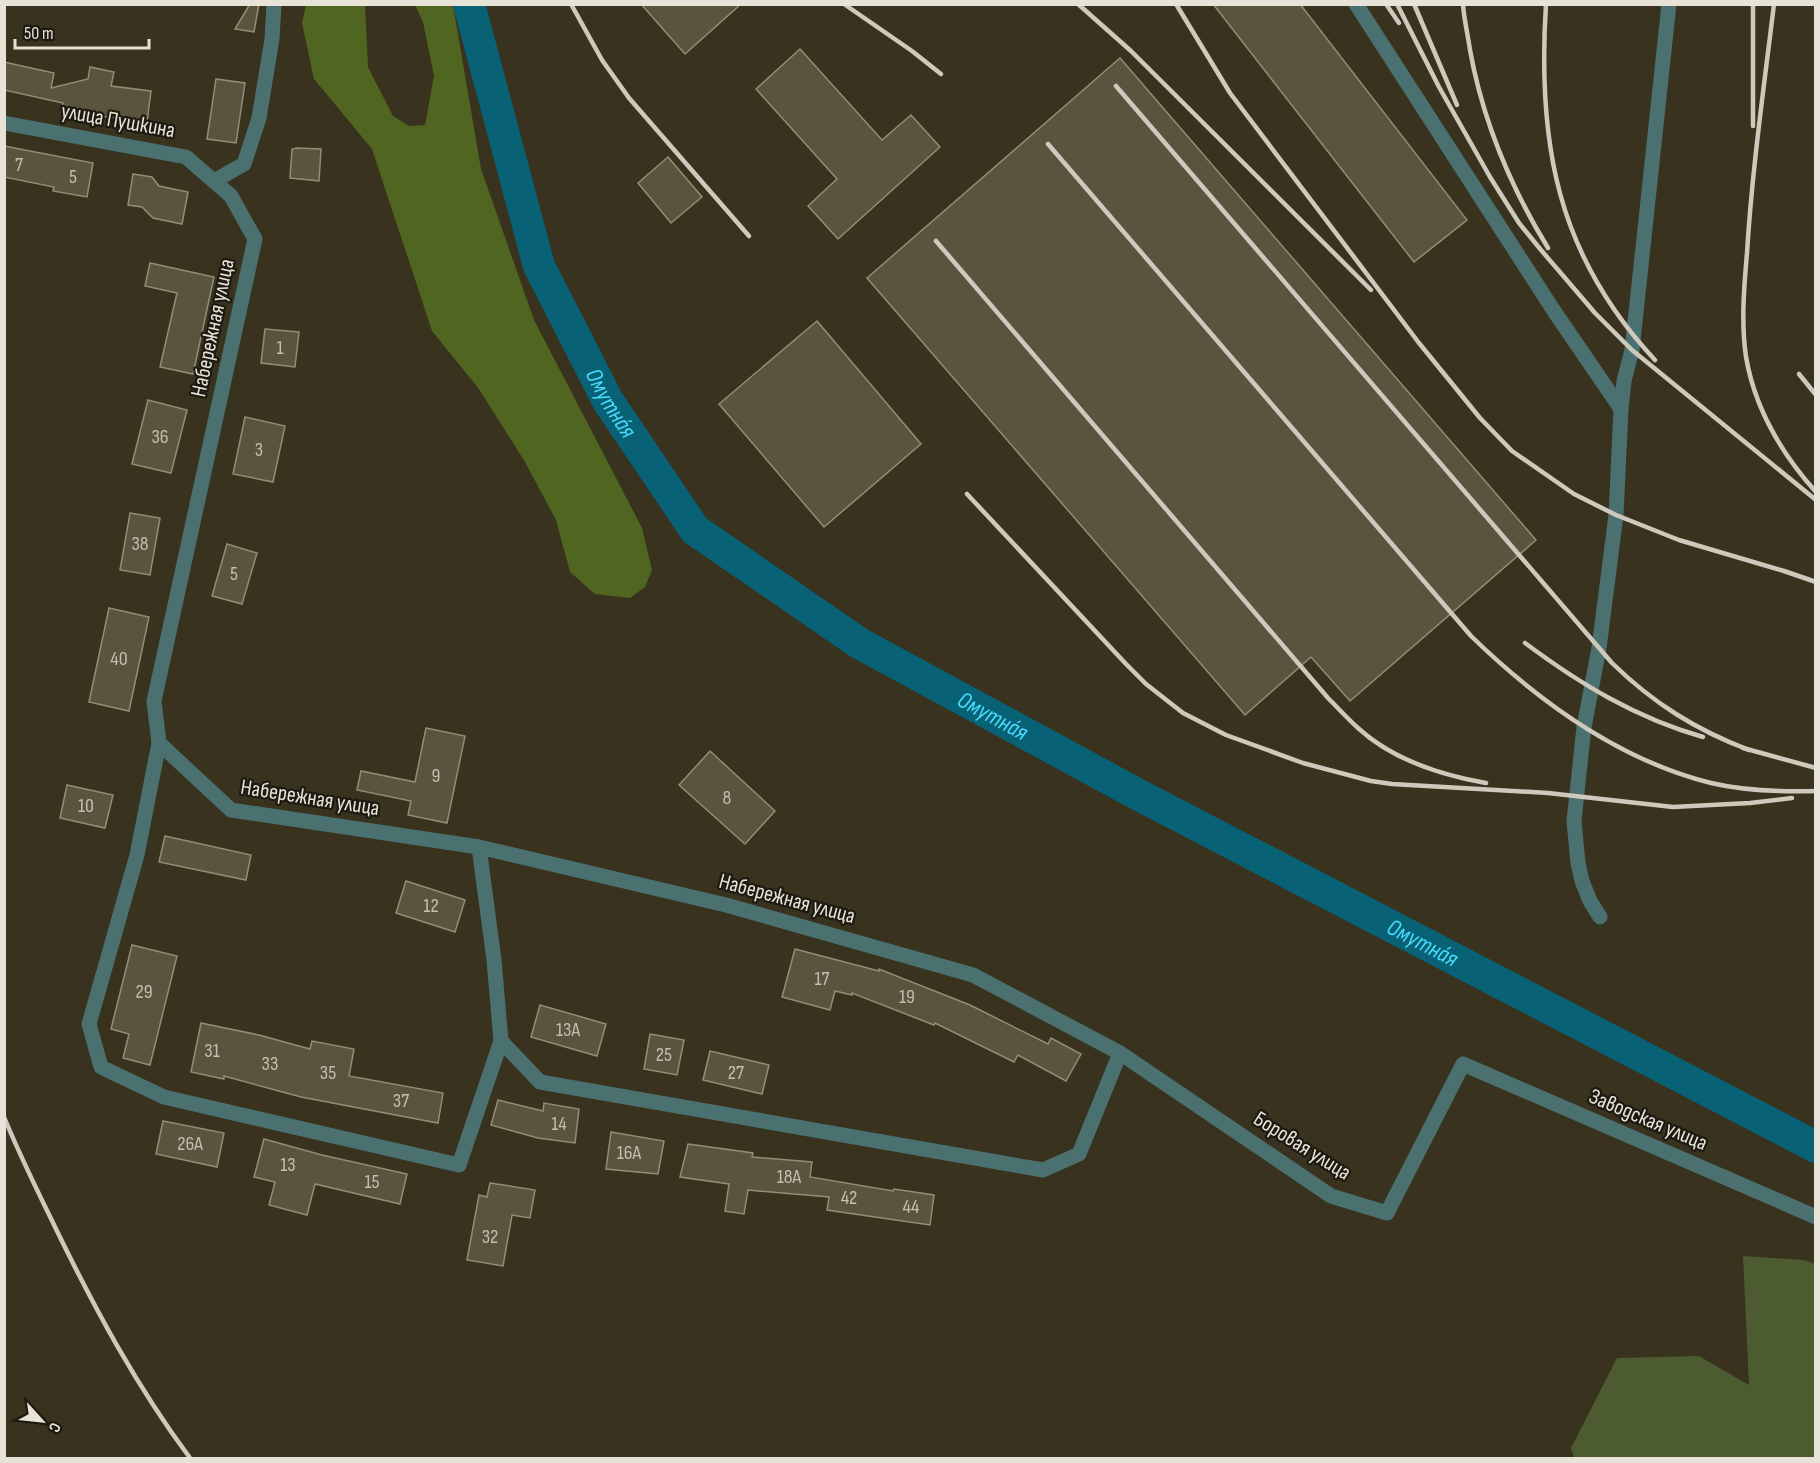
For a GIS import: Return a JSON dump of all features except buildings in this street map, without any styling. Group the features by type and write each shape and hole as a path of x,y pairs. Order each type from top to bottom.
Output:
{"street":[{"path":"214,181 244,164 259,118 272,39 274,4"},
{"path":"1356,4 1554,311 1621,409"},
{"path":"1600,917 1582,881 1574,822 1584,727 1599,648 1613,537 1621,409 1624,381 1632,350 1669,4"},
{"name":"улица Пушкина","path":"4,123 186,157 214,181"},
{"name":"Набережная улица","path":"214,181 231,196 255,239 154,701 159,743 231,810 478,847 726,905 973,975 1120,1053"},
{"path":"159,743 137,855 89,1024 101,1067 164,1097 459,1165 501,1041 494,960 478,847"},
{"path":"501,1041 540,1082 1043,1170 1079,1154 1120,1053"},
{"name":"Боровая улица","path":"1120,1053 1331,1196 1387,1213 1463,1064"},
{"name":"Заводская улица","path":"1463,1064 1815,1216"}],"green space":[{"path":"306,5 365,5 368,67 393,116 409,126 425,125 434,76 423,22 415,5 453,5 481,169 534,320 642,528 652,570 645,587 630,598 595,594 570,572 556,520 525,462 479,389 432,331 372,149 314,79 302,23"},
{"path":"1743,1256 1804,1260 1815,1264 1815,1458 1574,1458 1571,1448 1617,1358 1699,1356 1749,1385"}],"waterway":[{"name":"Омутна́я","path":"469,4 539,266 608,401 695,530 859,643 1137,794 1816,1147"}],"railway":[{"path":"571,4 602,60 629,98 749,236"},
{"path":"844,4 941,74"},
{"path":"1078,4 1131,51 1371,290"},
{"path":"1176,4 1230,93 1419,343 1480,418 1512,451 1574,494 1616,515 1679,540 1816,582"},
{"path":"1386,4 1399,23"},
{"path":"1397,4 1439,87 1490,177 1519,223 1541,250 1595,313 1632,350 1816,500"},
{"path":"1414,4 1457,105"},
{"path":"1463,4 1470,50 1490,128 1510,177 1548,248"},
{"path":"1546,4 1545,104 1560,195 1575,238 1595,280 1622,320 1655,360"},
{"path":"1753,4 1753,126"},
{"path":"1774,4 1749,222 1744,344 1756,395 1771,429 1792,462 1816,492"},
{"path":"1116,86 1612,663 1643,691 1676,714 1711,734 1749,750"},
{"path":"1048,144 1471,636 1524,683 1552,705 1612,744 1677,773 1737,788 1816,791"},
{"path":"936,241 1350,721 1386,749 1402,757 1435,771 1486,783"},
{"path":"1799,374 1816,395"},
{"path":"967,494 1146,684 1183,713 1226,735 1303,763 1371,781 1392,784 1548,793 1673,807 1750,803 1792,798"},
{"path":"1525,643 1588,686 1632,710 1703,737"},
{"path":"1743,748 1816,768"},
{"path":"4,1117 71,1259 102,1318 152,1404 190,1458"}]}
